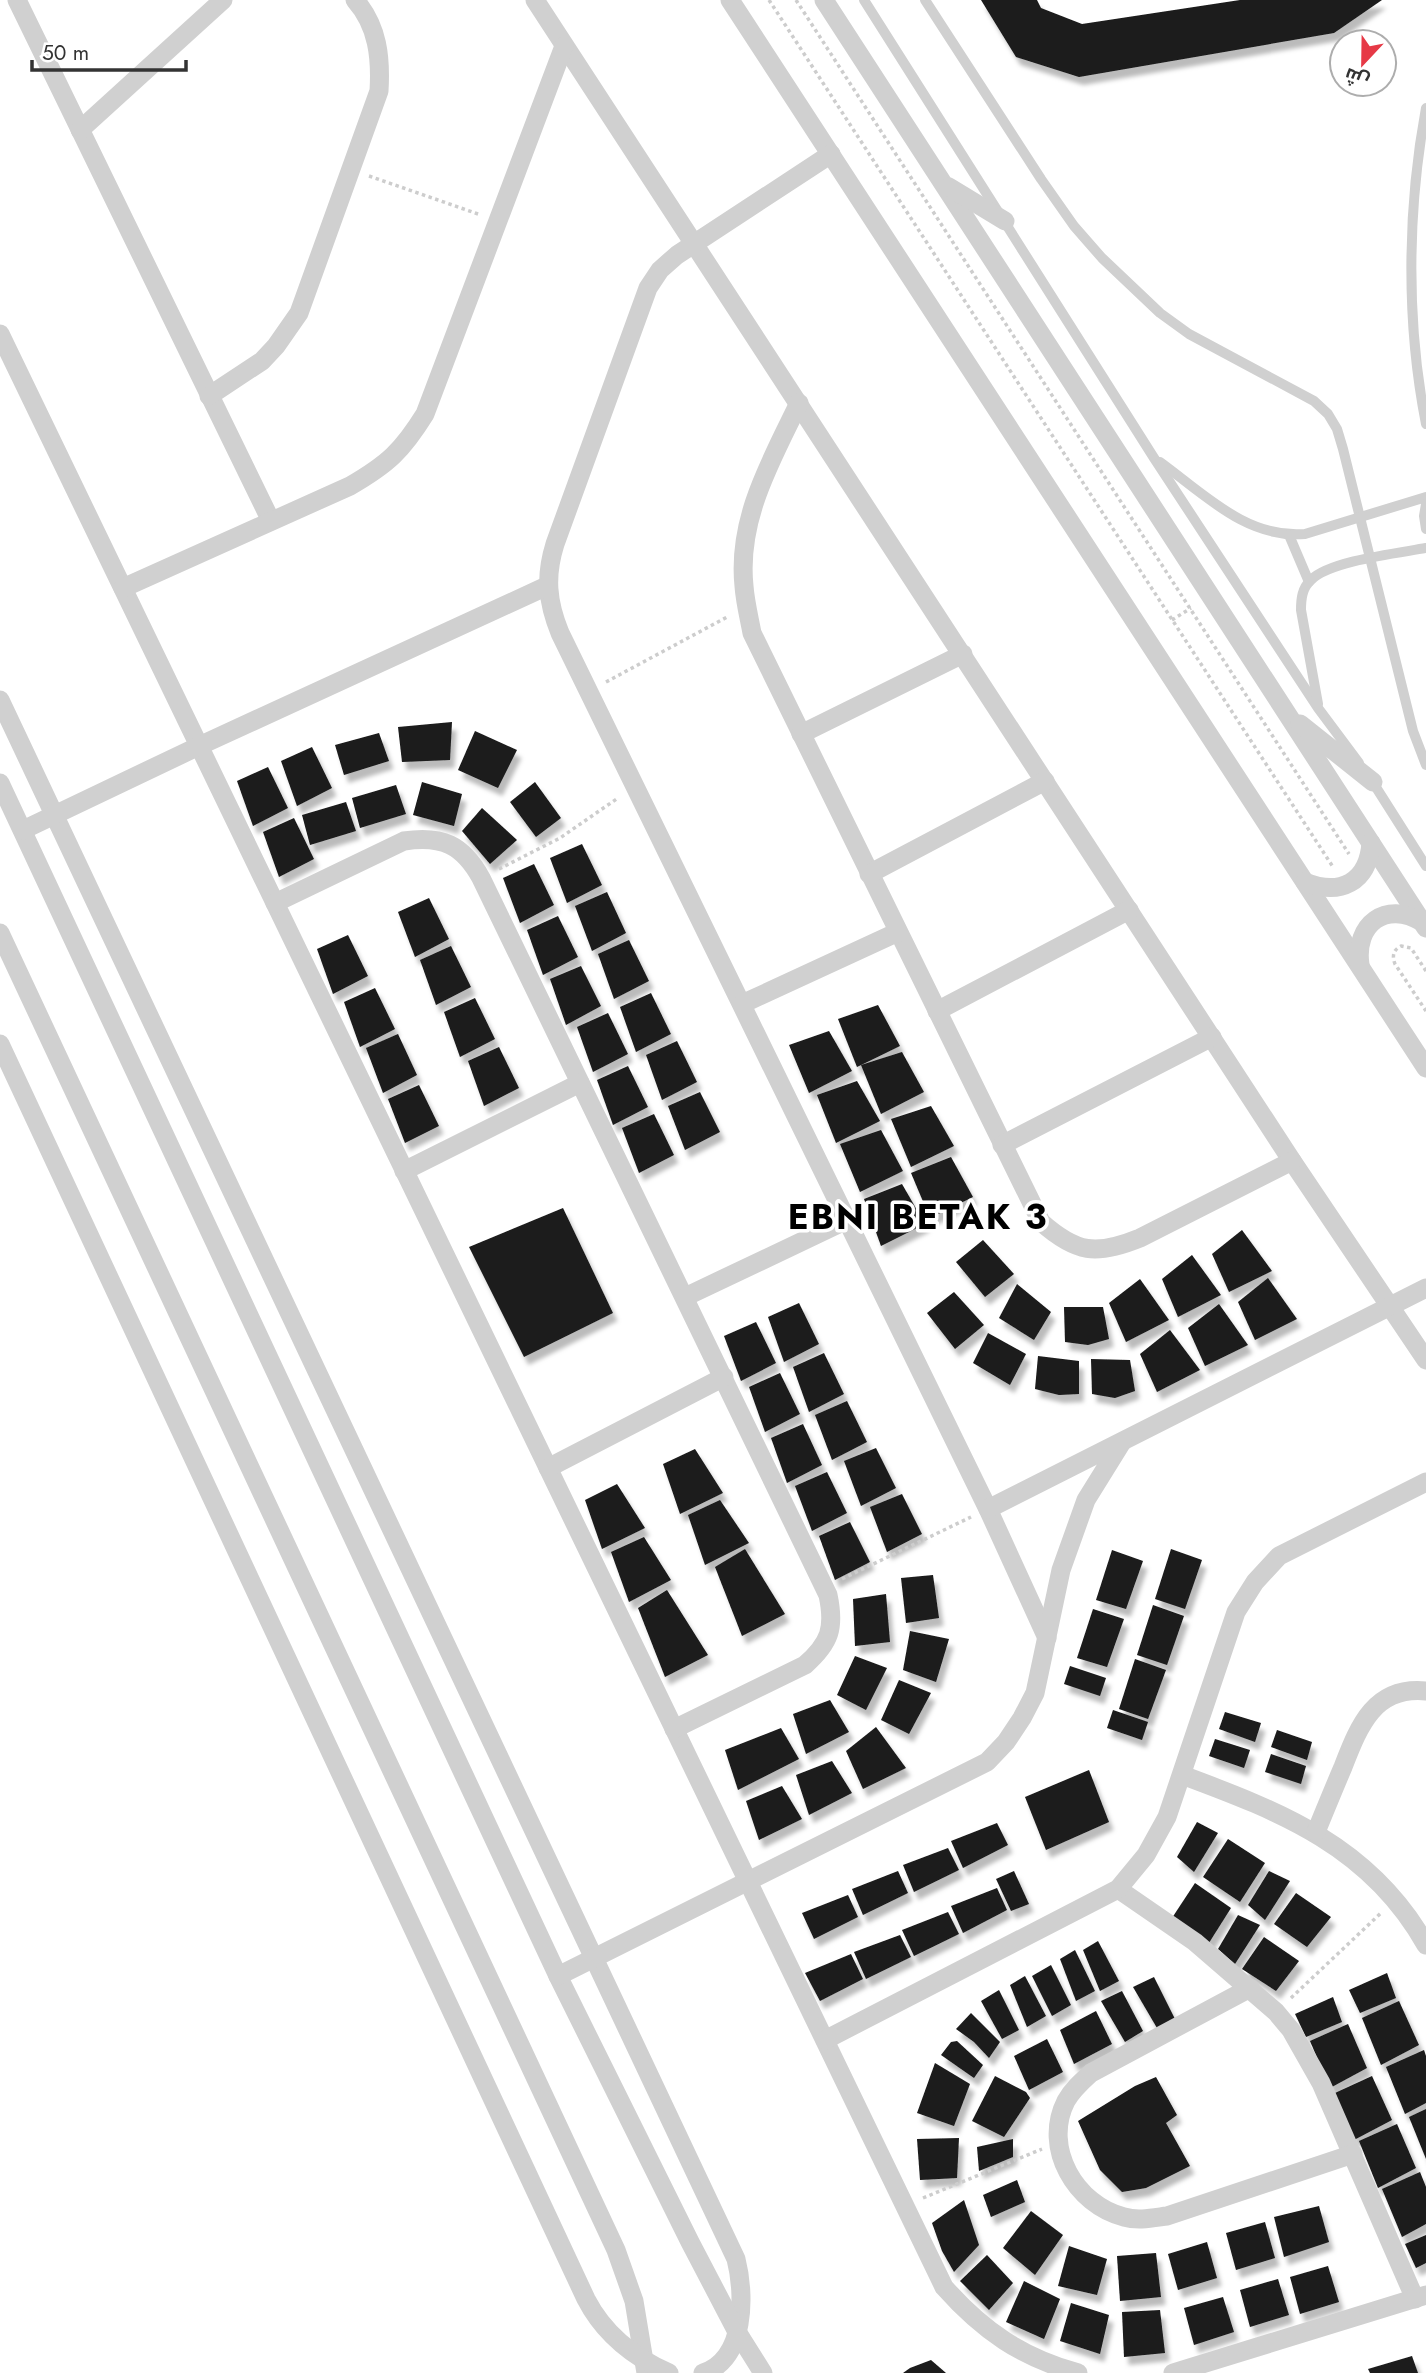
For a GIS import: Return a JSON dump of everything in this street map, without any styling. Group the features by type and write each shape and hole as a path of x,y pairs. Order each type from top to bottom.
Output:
{"street":[{"path":"17,0 271,522"},
{"path":"80,130 223,0"},
{"path":"209,396 262,361 289,330 299,313 379,91 380,62 375,34 355,0"},
{"path":"535,0 1292,1161 1426,1360"},
{"path":"730,0 1426,1068"},
{"path":"824,0 1424,925"},
{"path":"123,588 350,486 381,468 406,444 425,414 564,46"},
{"path":"831,154 695,243 660,270 644,298 555,544 547,586 559,633 988,1509 1047,1638"},
{"path":"944,184 1005,221"},
{"path":"0,334 944,2287 967,2312 993,2334 1022,2352 1053,2366 1078,2373"},
{"path":"799,403 758,487 745,535 743,584 752,633 1041,1222 1062,1240 1087,1249 1115,1248 1292,1161"},
{"path":"23,830 547,586"},
{"path":"801,734 962,654"},
{"path":"0,700 736,2259 742,2282 742,2306 732,2347 722,2361 703,2373"},
{"path":"1287,714 1373,782"},
{"path":"869,874 1045,781"},
{"path":"0,783 558,1976 690,2242 736,2330 763,2373"},
{"path":"275,904 404,841 424,838 443,841 461,851 481,878 724,1377 825,1588 832,1615 829,1634 820,1652 805,1665 674,1729"},
{"path":"1305,882 1331,889 1345,886 1365,869 1371,843"},
{"path":"937,1011 1129,910"},
{"path":"1360,967 1360,942 1365,930 1374,921 1385,915 1398,913 1411,916 1424,925"},
{"path":"742,1004 898,932"},
{"path":"0,933 616,2250 634,2301 645,2366"},
{"path":"1002,1145 1212,1037"},
{"path":"0,1044 586,2299 602,2327 645,2366 669,2373"},
{"path":"404,1171 580,1083"},
{"path":"685,1297 847,1220"},
{"path":"988,1509 1426,1288"},
{"path":"548,1468 724,1377"},
{"path":"558,1976 987,1762 1006,1742 1035,1693 1061,1570 1086,1500 1122,1442"},
{"path":"825,2040 1118,1889 1146,1855 1162,1826 1182,1775 1236,1612 1255,1582 1279,1556 1426,1482"},
{"path":"1317,1832 1359,1725 1373,1707 1393,1695 1416,1690 1426,1691"},
{"path":"1182,1775 1250,1800 1317,1832 1378,1880 1413,1920 1426,1945"},
{"path":"1118,1889 1195,1942 1250,1988 1291,2030 1321,2083 1420,2297 1173,2373"},
{"path":"1250,1988 1091,2073 1076,2086 1065,2103 1059,2122 1059,2141 1068,2172 1087,2198 1104,2210 1145,2220 1167,2216 1353,2154"}],"lane":[{"path":"864,0 1154,457 1318,708 1373,782 1426,866"},
{"path":"925,0 1041,179 1074,226 1102,258 1160,313 1189,334 1296,391 1328,414 1343,449 1413,731 1426,765"},
{"path":"1426,108 1413,220 1413,309 1426,424"},
{"path":"1154,457 1240,521 1266,532 1306,534 1426,497"},
{"path":"1426,504 1426,529"},
{"path":"1289,535 1308,582"},
{"path":"1318,708 1301,610 1302,595 1308,582 1321,571 1426,548"}],"path":[{"path":"769,0 1335,871"},
{"path":"796,0 1354,862"},
{"path":"351,170 498,221"},
{"path":"589,691 747,606"},
{"path":"1172,620 1191,608"},
{"path":"481,878 559,838 635,786"},
{"path":"1426,971 1411,948 1401,946 1395,950 1395,964 1426,1011"},
{"path":"825,1588 988,1509"},
{"path":"1276,2012 1395,1900"},
{"path":"905,2206 1059,2141"}],"building":[{"path":"981,0 1037,0 1041,8 1082,24 1240,0 1382,0 1341,28 1328,28 1328,34 1079,77 1016,57"},
{"path":"452,722 450,760 402,762 398,727"},
{"path":"475,731 517,750 498,788 458,770"},
{"path":"379,733 389,761 344,775 335,745"},
{"path":"312,747 332,788 297,806 281,761"},
{"path":"268,767 288,808 253,826 237,781"},
{"path":"422,782 462,794 454,826 413,815"},
{"path":"535,782 561,818 536,837 510,802"},
{"path":"396,785 406,814 360,828 352,798"},
{"path":"346,802 356,831 310,845 302,815"},
{"path":"482,808 517,840 490,864 462,831"},
{"path":"294,818 314,859 279,877 263,832"},
{"path":"582,844 602,885 567,903 550,858"},
{"path":"534,864 554,905 520,923 503,878"},
{"path":"607,892 626,933 592,951 575,906"},
{"path":"429,898 449,939 415,957 398,912"},
{"path":"558,916 578,957 543,975 527,930"},
{"path":"348,935 368,976 333,994 317,949"},
{"path":"629,940 649,981 614,999 598,954"},
{"path":"451,946 471,987 436,1005 420,960"},
{"path":"581,966 601,1006 566,1025 550,979"},
{"path":"375,988 395,1029 360,1047 344,1002"},
{"path":"651,993 671,1034 636,1052 620,1007"},
{"path":"475,998 495,1039 460,1057 444,1012"},
{"path":"878,1005 900,1046 857,1067 838,1019"},
{"path":"608,1013 628,1054 593,1072 577,1027"},
{"path":"829,1031 852,1071 809,1093 789,1045"},
{"path":"398,1034 417,1075 383,1093 366,1048"},
{"path":"677,1041 697,1082 662,1100 646,1055"},
{"path":"499,1047 519,1088 484,1106 468,1061"},
{"path":"902,1052 924,1092 881,1114 861,1065"},
{"path":"628,1066 648,1107 613,1125 597,1080"},
{"path":"857,1081 880,1121 836,1143 817,1095"},
{"path":"419,1085 439,1126 405,1143 388,1099"},
{"path":"700,1092 720,1132 685,1150 668,1106"},
{"path":"931,1106 954,1146 911,1167 891,1119"},
{"path":"654,1114 674,1155 639,1173 622,1128"},
{"path":"881,1130 903,1171 860,1192 840,1144"},
{"path":"951,1157 973,1197 930,1218 911,1173"},
{"path":"902,1184 925,1224 881,1246 864,1199"},
{"path":"563,1208 613,1313 524,1357 469,1247"},
{"path":"1242,1230 1272,1271 1229,1292 1212,1254"},
{"path":"983,1240 1014,1274 985,1297 956,1262"},
{"path":"1192,1255 1221,1295 1178,1317 1162,1279"},
{"path":"1268,1278 1297,1319 1255,1340 1238,1302"},
{"path":"1140,1279 1169,1320 1126,1342 1109,1303"},
{"path":"1017,1284 1051,1312 1034,1340 999,1318"},
{"path":"954,1292 984,1325 955,1349 927,1313"},
{"path":"799,1303 819,1344 784,1362 768,1317"},
{"path":"1219,1304 1248,1345 1205,1366 1188,1328"},
{"path":"1064,1307 1103,1307 1109,1339 1088,1345 1065,1342"},
{"path":"756,1322 776,1363 741,1381 724,1336"},
{"path":"1170,1330 1200,1370 1157,1392 1140,1354"},
{"path":"988,1333 1026,1354 1010,1385 973,1363"},
{"path":"824,1353 844,1394 809,1412 793,1367"},
{"path":"1038,1356 1079,1361 1079,1394 1059,1395 1035,1389"},
{"path":"1091,1359 1130,1360 1135,1391 1115,1398 1092,1394"},
{"path":"780,1373 800,1414 765,1432 749,1387"},
{"path":"847,1401 867,1442 832,1460 815,1415"},
{"path":"803,1424 822,1465 787,1483 771,1438"},
{"path":"876,1448 896,1488 861,1506 844,1461"},
{"path":"695,1449 723,1493 680,1514 663,1464"},
{"path":"827,1472 847,1513 812,1531 795,1486"},
{"path":"617,1484 645,1528 602,1549 585,1500"},
{"path":"902,1494 922,1534 887,1552 870,1507"},
{"path":"720,1500 749,1543 705,1565 688,1515"},
{"path":"850,1522 870,1562 835,1580 819,1536"},
{"path":"644,1537 671,1580 629,1602 611,1552"},
{"path":"745,1549 785,1614 742,1636 715,1567"},
{"path":"1171,1549 1202,1560 1185,1609 1155,1599"},
{"path":"1112,1550 1143,1561 1126,1609 1096,1600"},
{"path":"933,1575 939,1618 906,1623 901,1578"},
{"path":"667,1590 708,1655 665,1677 638,1608"},
{"path":"886,1594 890,1642 855,1646 853,1599"},
{"path":"1153,1605 1184,1616 1167,1665 1137,1655"},
{"path":"1093,1609 1124,1619 1107,1667 1077,1658"},
{"path":"910,1631 949,1639 936,1682 903,1670"},
{"path":"855,1656 887,1668 866,1710 837,1695"},
{"path":"1135,1659 1166,1670 1148,1719 1119,1709"},
{"path":"1070,1666 1106,1678 1100,1696 1064,1684"},
{"path":"899,1680 931,1693 909,1734 881,1720"},
{"path":"830,1700 849,1732 806,1754 793,1714"},
{"path":"1113,1710 1148,1722 1142,1740 1107,1728"},
{"path":"1225,1712 1261,1723 1255,1742 1219,1729"},
{"path":"876,1727 906,1768 863,1789 846,1751"},
{"path":"781,1728 799,1759 738,1790 725,1750"},
{"path":"1277,1730 1312,1742 1307,1760 1271,1747"},
{"path":"1215,1739 1250,1750 1244,1768 1209,1756"},
{"path":"1271,1754 1306,1766 1301,1784 1265,1772"},
{"path":"832,1761 852,1793 809,1815 796,1775"},
{"path":"1089,1770 1109,1822 1046,1850 1025,1797"},
{"path":"782,1786 802,1819 759,1840 746,1801"},
{"path":"1197,1822 1218,1833 1194,1872 1177,1857"},
{"path":"997,1823 1008,1845 963,1868 951,1841"},
{"path":"1228,1839 1265,1863 1240,1902 1203,1877"},
{"path":"948,1848 959,1870 914,1892 903,1865"},
{"path":"898,1871 908,1893 863,1915 852,1889"},
{"path":"1014,1871 1029,1904 1011,1911 996,1879"},
{"path":"1269,1871 1290,1881 1265,1920 1248,1905"},
{"path":"1195,1883 1231,1908 1207,1946 1170,1921"},
{"path":"997,1888 1007,1910 963,1933 951,1906"},
{"path":"1296,1893 1331,1917 1307,1947 1274,1924"},
{"path":"848,1895 858,1917 814,1939 802,1913"},
{"path":"948,1912 959,1934 914,1956 902,1930"},
{"path":"1238,1915 1260,1925 1235,1964 1218,1949"},
{"path":"900,1935 911,1957 866,1979 854,1952"},
{"path":"1264,1937 1299,1961 1276,1991 1242,1969"},
{"path":"1098,1941 1119,1981 1100,1991 1083,1950"},
{"path":"1075,1950 1095,1991 1076,2001 1060,1959"},
{"path":"851,1954 863,1979 820,2001 805,1973"},
{"path":"1051,1965 1071,2005 1052,2016 1032,1976"},
{"path":"1387,1973 1396,1998 1360,2013 1349,1990"},
{"path":"1025,1976 1046,2016 1027,2027 1010,1985"},
{"path":"1154,1977 1175,2019 1157,2028 1133,1987"},
{"path":"999,1990 1019,2030 1002,2039 981,2001"},
{"path":"1122,1991 1143,2031 1125,2042 1101,2001"},
{"path":"1333,1997 1342,2022 1306,2037 1295,2014"},
{"path":"1399,2001 1419,2045 1381,2065 1362,2018"},
{"path":"1096,2011 1112,2044 1074,2064 1060,2030"},
{"path":"971,2013 1000,2042 989,2058 974,2042 956,2029"},
{"path":"1348,2024 1367,2068 1330,2088 1310,2041"},
{"path":"1047,2039 1063,2072 1029,2090 1014,2056"},
{"path":"957,2041 983,2065 974,2078 941,2055 951,2042"},
{"path":"1424,2050 1426,2103 1405,2114 1386,2067"},
{"path":"935,2063 970,2084 954,2126 917,2113"},
{"path":"995,2076 1026,2092 1030,2098 1004,2137 972,2121"},
{"path":"1372,2076 1392,2120 1354,2140 1335,2093"},
{"path":"1156,2077 1177,2115 1166,2123 1190,2166 1146,2188 1122,2192 1100,2170 1078,2121 1135,2086"},
{"path":"1426,2109 1426,2159 1409,2117"},
{"path":"1397,2124 1416,2168 1378,2188 1359,2141"},
{"path":"959,2138 957,2178 920,2180 917,2139"},
{"path":"1013,2139 1013,2157 979,2171 977,2147"},
{"path":"1420,2172 1426,2187 1426,2224 1402,2237 1382,2189"},
{"path":"1017,2180 1025,2202 991,2217 983,2195"},
{"path":"964,2200 979,2245 954,2272 942,2251 932,2223"},
{"path":"1319,2206 1329,2242 1284,2257 1274,2217"},
{"path":"1031,2211 1063,2235 1035,2275 1003,2248"},
{"path":"1265,2222 1275,2258 1236,2270 1226,2233"},
{"path":"1426,2235 1426,2263 1416,2268 1405,2244"},
{"path":"1207,2242 1217,2278 1178,2290 1168,2254"},
{"path":"1069,2246 1107,2259 1097,2295 1058,2286"},
{"path":"1156,2253 1161,2297 1120,2301 1117,2256"},
{"path":"987,2255 1013,2283 989,2310 960,2281"},
{"path":"1328,2266 1339,2302 1300,2314 1290,2277"},
{"path":"1278,2279 1289,2315 1250,2327 1240,2290"},
{"path":"1024,2281 1060,2299 1044,2339 1006,2322"},
{"path":"1223,2297 1234,2332 1194,2345 1184,2308"},
{"path":"1071,2303 1109,2315 1100,2354 1060,2341"},
{"path":"1160,2310 1165,2353 1124,2357 1122,2312"},
{"path":"1412,2356 1418,2373 1370,2373 1368,2369"},
{"path":"931,2360 946,2373 903,2373 910,2368"}],"district":[{"name":"EBNI BETAK 3","path":"918,1217"}]}
